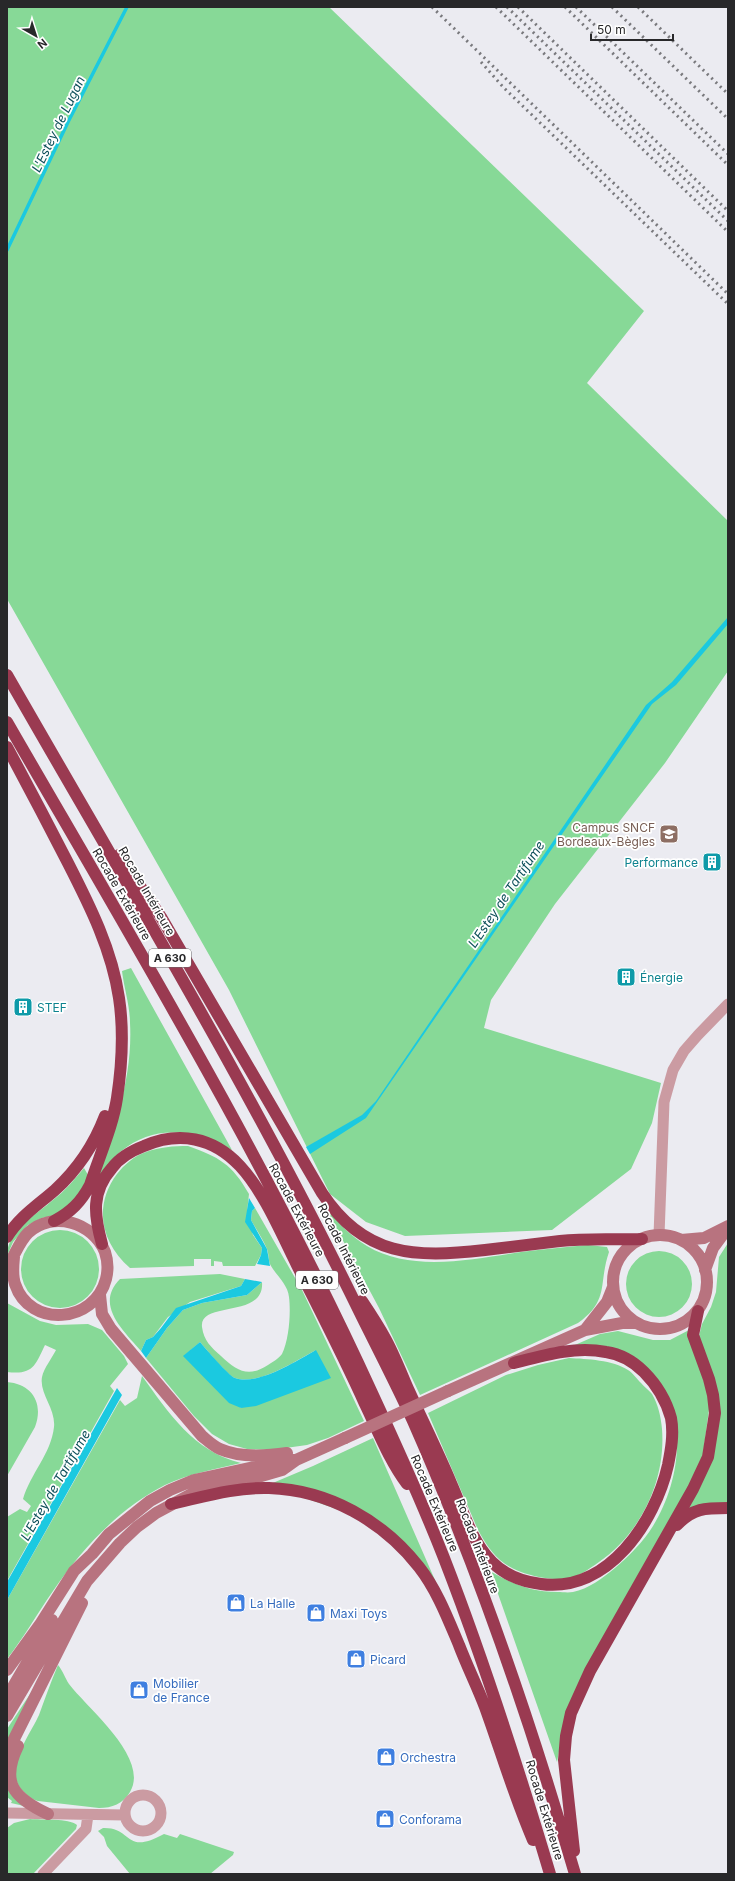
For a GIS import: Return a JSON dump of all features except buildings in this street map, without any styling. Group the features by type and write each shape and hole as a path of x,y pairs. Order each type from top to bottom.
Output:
{"highway":[{"name":"Rocade Intérieure","path":"7,675 250,1100 327,1244 413,1420 464,1546 519,1691 576,1874"},
{"name":"Rocade Extérieure","path":"7,722 162,993 294,1232 371,1390 444,1558 496,1701 528,1798 549,1874"},
{"path":"7,747 86,897 103,935 112,964 119,998 122,1025 117,1099 90,1185 83,1198 74,1208 54,1221"},
{"path":"61,769 161,917 322,1193 342,1219 356,1232 371,1241 392,1249 418,1254 458,1253 570,1240 642,1239"},
{"path":"7,1237 23,1217 67,1179 80,1164 99,1131 119,1078"},
{"path":"102,1244 95,1216 96,1202 105,1176 118,1160 136,1149 157,1140 180,1137 199,1140 228,1154 250,1180 265,1203 354,1380 396,1470 419,1498"},
{"path":"327,1244 386,1339 452,1484 476,1542 483,1553 493,1564 505,1572 527,1582 552,1586 574,1583 594,1574 617,1557 638,1533 650,1514 665,1478 672,1447 671,1420 665,1400 651,1379 637,1366 624,1358 608,1352 572,1350 514,1363"},
{"path":"576,1874 564,1760 566,1736 571,1713 590,1671 704,1469 708,1457 713,1433 715,1412 713,1395 694,1335 698,1310"},
{"path":"171,1504 238,1490 270,1488 289,1490 317,1497 353,1510 386,1533 405,1550 420,1569 446,1615 484,1705 517,1802 549,1874"},
{"path":"666,1536 686,1516 695,1511 728,1508"}],"main road":[{"path":"7,1290 23,1298 34,1308 47,1314 62,1316 77,1313 90,1306 100,1295 108,1274 106,1254 102,1244 93,1233 81,1225 68,1221 54,1221 40,1225 28,1233 19,1244 10,1262 16,1285 23,1298"},
{"path":"681,1240 704,1238 728,1227"},
{"path":"705,1270 713,1248 728,1227"},
{"path":"7,1716 87,1581 137,1527 171,1504 197,1490 282,1470 296,1460 585,1330 622,1322 635,1323 648,1328 662,1330 675,1327 688,1320 698,1310 704,1298 707,1284 705,1270 700,1258 692,1248 681,1240 670,1236 659,1235 642,1239 629,1247 619,1259 614,1272 613,1287 616,1301 624,1313 635,1323"},
{"path":"585,1330 607,1302 613,1287"},
{"path":"100,1295 102,1314 111,1329 202,1436 219,1448 234,1453 255,1456 284,1454 297,1452 345,1438"},
{"path":"7,1670 41,1623 74,1571 130,1515 150,1501 170,1490 194,1480 278,1462 296,1460"},
{"path":"7,1697 92,1554"},
{"path":"7,1753 104,1561"},
{"path":"41,1684 32,1718 13,1757 9,1774 18,1794 33,1807 48,1814"}],"street":[{"path":"659,1235 664,1102 673,1070 684,1051 698,1034 728,1004"},
{"path":"7,1813 125,1815"},
{"path":"43,1874 86,1829 88,1815"}],"green space":[{"path":"7,7 329,7 644,311 587,383 728,521 728,671 665,763 555,904 491,1000 484,1028 661,1083 652,1123 631,1169 552,1230 405,1236 366,1222 330,1194 229,990 7,599"},
{"path":"131,968 232,1150 218,1143 190,1134 162,1133 148,1136 120,1152 110,1162 96,1181 121,1103 125,1083 130,1043 130,1023 122,971"},
{"path":"188,1146 208,1154 224,1163 237,1175 249,1194 247,1212 253,1235 262,1248 261,1255 255,1266 223,1266 222,1262 214,1261 214,1266 211,1266 211,1259 194,1259 194,1266 130,1268 112,1247 104,1224 103,1211 109,1186 117,1174 137,1156 151,1150"},
{"path":"84,1168 88,1175 81,1196 55,1215 42,1218 28,1225 13,1242 7,1256 8,1247 17,1231 31,1217 62,1193"},
{"path":"325,1207 344,1228 367,1246 385,1254 423,1262 443,1262 483,1258 588,1245 607,1247 609,1252 599,1299 595,1307 588,1315 578,1323 420,1395 379,1308"},
{"path":"255,1208 302,1290 364,1421 328,1438 307,1445 271,1450 247,1449 229,1444 212,1434 194,1416 146,1358 167,1328 183,1310 202,1303 247,1295 262,1282 260,1293 253,1301 211,1314 204,1319 202,1327 203,1332 206,1340 214,1350 232,1366 243,1371 249,1372 261,1369 282,1354 289,1326 290,1303 287,1288 270,1264 267,1249 251,1220 252,1211","holes":["200,1342 222,1368 235,1378 245,1380 266,1376 316,1350 241,1408 184,1356"]},
{"path":"52,1230 68,1230 82,1236 93,1247 99,1261 99,1277 93,1291 82,1302 68,1308 52,1308 38,1302 27,1291 21,1277 21,1261 27,1247 38,1236"},
{"path":"728,1243 728,1504 687,1510 717,1433 698,1340 702,1324 711,1307 716,1292 719,1257"},
{"path":"652,1251 666,1251 678,1256 687,1265 692,1277 690,1297 683,1308 666,1317 652,1317 640,1312 631,1303 626,1291 626,1277 631,1265 640,1256"},
{"path":"220,1274 245,1279 241,1286 190,1302 168,1317 153,1337 146,1340 141,1351 114,1317 110,1298 113,1289 120,1279"},
{"path":"7,1303 40,1321 56,1325 88,1324 102,1330 124,1356 128,1364 110,1386 114,1391 7,1581 7,1517 20,1509 27,1512 31,1506 23,1499 30,1481 45,1455 52,1437 54,1427 53,1414 43,1389 42,1377 56,1350 45,1345 32,1368 16,1373 7,1372"},
{"path":"689,1330 710,1402 702,1462 565,1719 557,1762 490,1571 506,1580 530,1589 548,1592 579,1591 605,1576 625,1559 640,1543 653,1526 664,1505 672,1483 676,1459 677,1435 673,1412 665,1390 651,1372 631,1357 611,1352 568,1348 600,1334 618,1331 653,1340 670,1340"},
{"path":"569,1358 607,1362 622,1367 632,1373 652,1394 656,1402 662,1424 662,1448 660,1467 648,1504 627,1536 614,1550 583,1572 567,1579 553,1579 521,1572 505,1564 493,1553 478,1530 428,1413 506,1375 538,1365"},
{"path":"142,1376 172,1416 196,1440 209,1450 224,1458 241,1463 174,1481 148,1495 117,1518 102,1531 64,1575 7,1659 7,1600 120,1400 125,1406 137,1398"},
{"path":"7,1382 23,1386 29,1391 34,1396 38,1410 35,1427 7,1476"},
{"path":"373,1438 445,1603 382,1525 268,1485"},
{"path":"58,1665 69,1684 114,1735 132,1764 134,1779 130,1792 124,1800 117,1804 99,1808 38,1801 28,1796 17,1783 15,1774 16,1763 24,1743 39,1715"},
{"path":"34,1688 7,1743 7,1729"},
{"path":"7,1773 24,1806 11,1803 12,1801 7,1797"},
{"path":"30,1819 62,1820 77,1825 76,1829 33,1874 7,1874 7,1828 14,1823"},
{"path":"103,1828 113,1829 120,1832 135,1842 151,1840 164,1834 177,1838 180,1834 234,1852 233,1855 210,1874 130,1874 107,1846 104,1837 98,1831"}],"water":[{"path":"728,617 728,624 676,685 652,704 366,1118 310,1154 306,1147 362,1115 376,1101 646,705 672,682"},
{"path":"249,1198 255,1208 252,1211 251,1220 267,1249 270,1266 257,1264 262,1248 245,1222"},
{"path":"245,1279 262,1282 247,1295 202,1303 183,1310 167,1328 146,1358 141,1351 146,1340 153,1337 176,1308 241,1286"},
{"path":"200,1342 222,1367 235,1378 244,1380 265,1376 288,1366 316,1350 331,1378 256,1406 241,1408 229,1403 183,1356"},
{"path":"117,1388 122,1395 7,1600 7,1582"}],"waterway":[{"name":"L'Estey de Lugan","path":"7,250 68,122 127,7"}],"railway":[{"path":"432,7 728,294"},
{"path":"496,7 728,232"},
{"path":"507,7 728,221"},
{"path":"518,7 728,211"},
{"path":"565,7 728,165"},
{"path":"576,7 728,154"},
{"path":"612,7 728,119"},
{"path":"638,7 728,94"},
{"path":"481,62 504,88 728,304"}],"place":[{"name":"Campus SNCF Bordeaux-Bègles","path":"669,834"},
{"name":"Performance","path":"712,862"},
{"name":"Énergie","path":"626,977"},
{"name":"STEF","path":"23,1007"},
{"name":"La Halle","path":"236,1603"},
{"name":"Maxi Toys","path":"316,1613"},
{"name":"Picard","path":"356,1659"},
{"name":"Mobilier de France","path":"139,1690"},
{"name":"Orchestra","path":"386,1757"},
{"name":"Conforama","path":"385,1819"}],"water label":[{"name":"L'Estey de Tartifume","path":"506,894"},
{"name":"L'Estey de Tartifume","path":"55,1485"}]}
